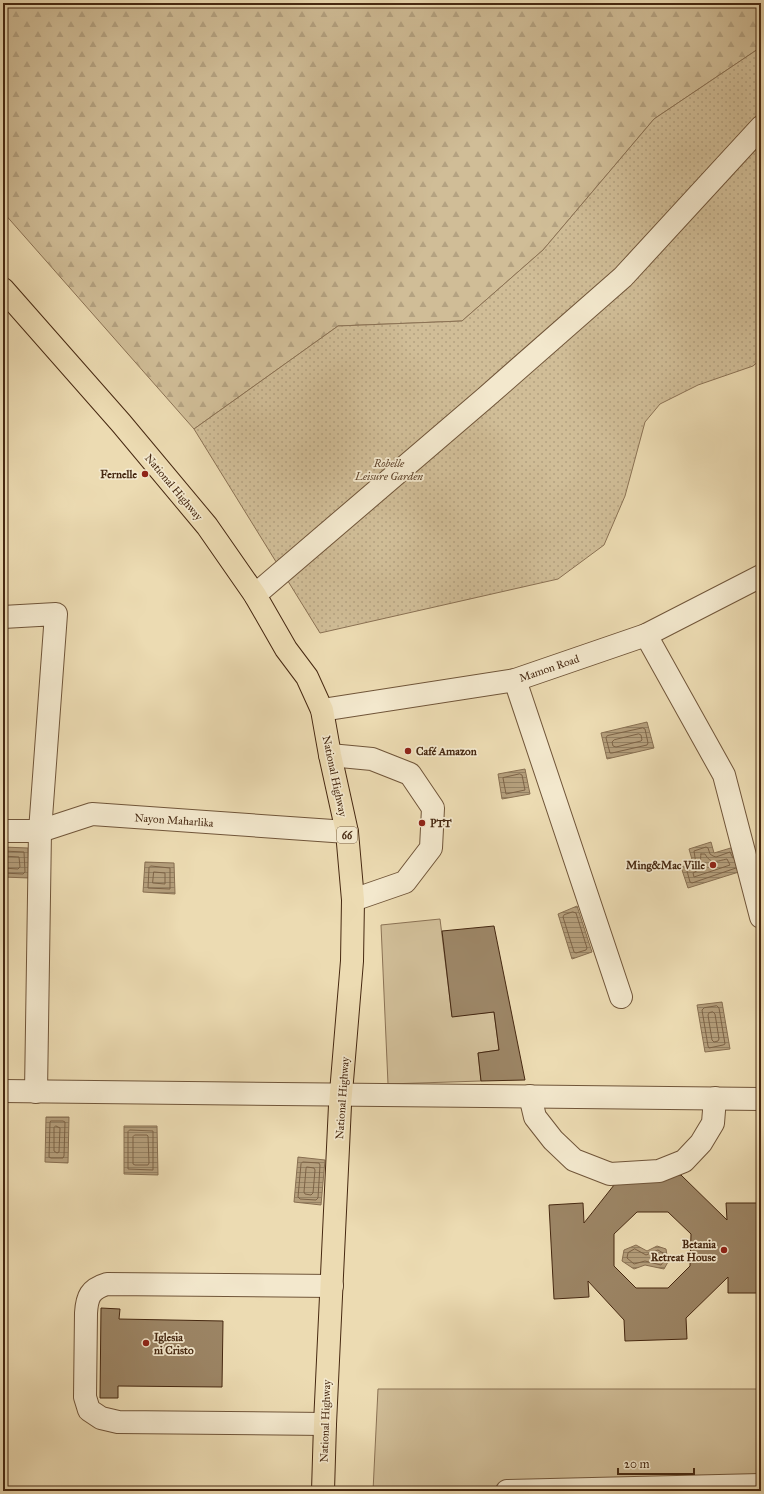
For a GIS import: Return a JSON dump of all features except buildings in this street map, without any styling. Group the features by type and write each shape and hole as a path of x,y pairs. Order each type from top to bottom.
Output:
{"main road":[{"name":"National Highway","path":"3,289 121,423 207,526 255,595 286,649 307,677 322,710 347,832 353,900 352,961 342,1094 325,1424 323,1491"}],"street":[{"path":"255,595 479,404 623,277 761,127"},
{"name":"Mamon Road","path":"322,710 515,680 646,634 761,576"},
{"path":"3,617 56,614 40,831 36,1092"},
{"path":"646,634 724,775 761,917"},
{"path":"515,680 621,997"},
{"path":"330,755 372,759 410,774 433,808 431,848 405,882 353,900"},
{"name":"Nayon Maharlika","path":"3,830 40,831 92,814 347,832"},
{"path":"3,1091 761,1098"},
{"path":"530,1096 535,1117 553,1140 574,1160 610,1174 659,1171 684,1161 701,1143 713,1123 715,1098"},
{"path":"325,1424 118,1422 101,1418 89,1410 85,1397 86,1301 90,1294 98,1287 107,1284 332,1286"},
{"path":"507,1491 761,1485"}],"green space":[{"path":"3,3 761,3 761,47 654,119 543,250 462,321 338,326 194,429 3,212"},
{"name":"Robelle Leisure Garden","path":"761,47 761,359 753,366 698,385 660,404 645,422 625,496 604,545 558,579 320,633 194,429 338,326 462,321 543,250 654,119"},
{"path":"440,919 452,1016 494,1012 499,1050 478,1053 481,1081 388,1084 381,925"},
{"path":"378,1389 761,1389 761,1491 373,1491"}],"water":[{"path":"647,722 654,748 607,759 601,733"},
{"path":"525,769 530,794 502,799 498,774"},
{"name":"Ming&Mac Ville","path":"711,842 714,853 734,847 742,871 688,888 681,867 693,863 689,849"},
{"path":"3,847 28,848 29,878 3,877"},
{"path":"145,862 174,863 175,894 143,892"},
{"path":"577,906 592,952 572,959 558,914"},
{"path":"722,1002 730,1049 705,1052 697,1005"},
{"path":"46,1117 69,1117 68,1163 45,1162"},
{"path":"124,1126 157,1126 158,1175 124,1174"},
{"path":"298,1157 325,1160 321,1205 294,1202"},
{"path":"636,1245 647,1251 657,1246 666,1249 668,1262 664,1269 645,1265 634,1269 622,1261 624,1250"}],"place":[{"name":"Fernelle","path":"145,474"},
{"name":"Café Amazon","path":"408,751"},
{"name":"PTT","path":"422,823"},
{"name":"Ming&Mac Ville","path":"713,865"},
{"name":"Betania Retreat House","path":"724,1250"},
{"name":"Iglesia ni Cristo","path":"146,1343"}]}
